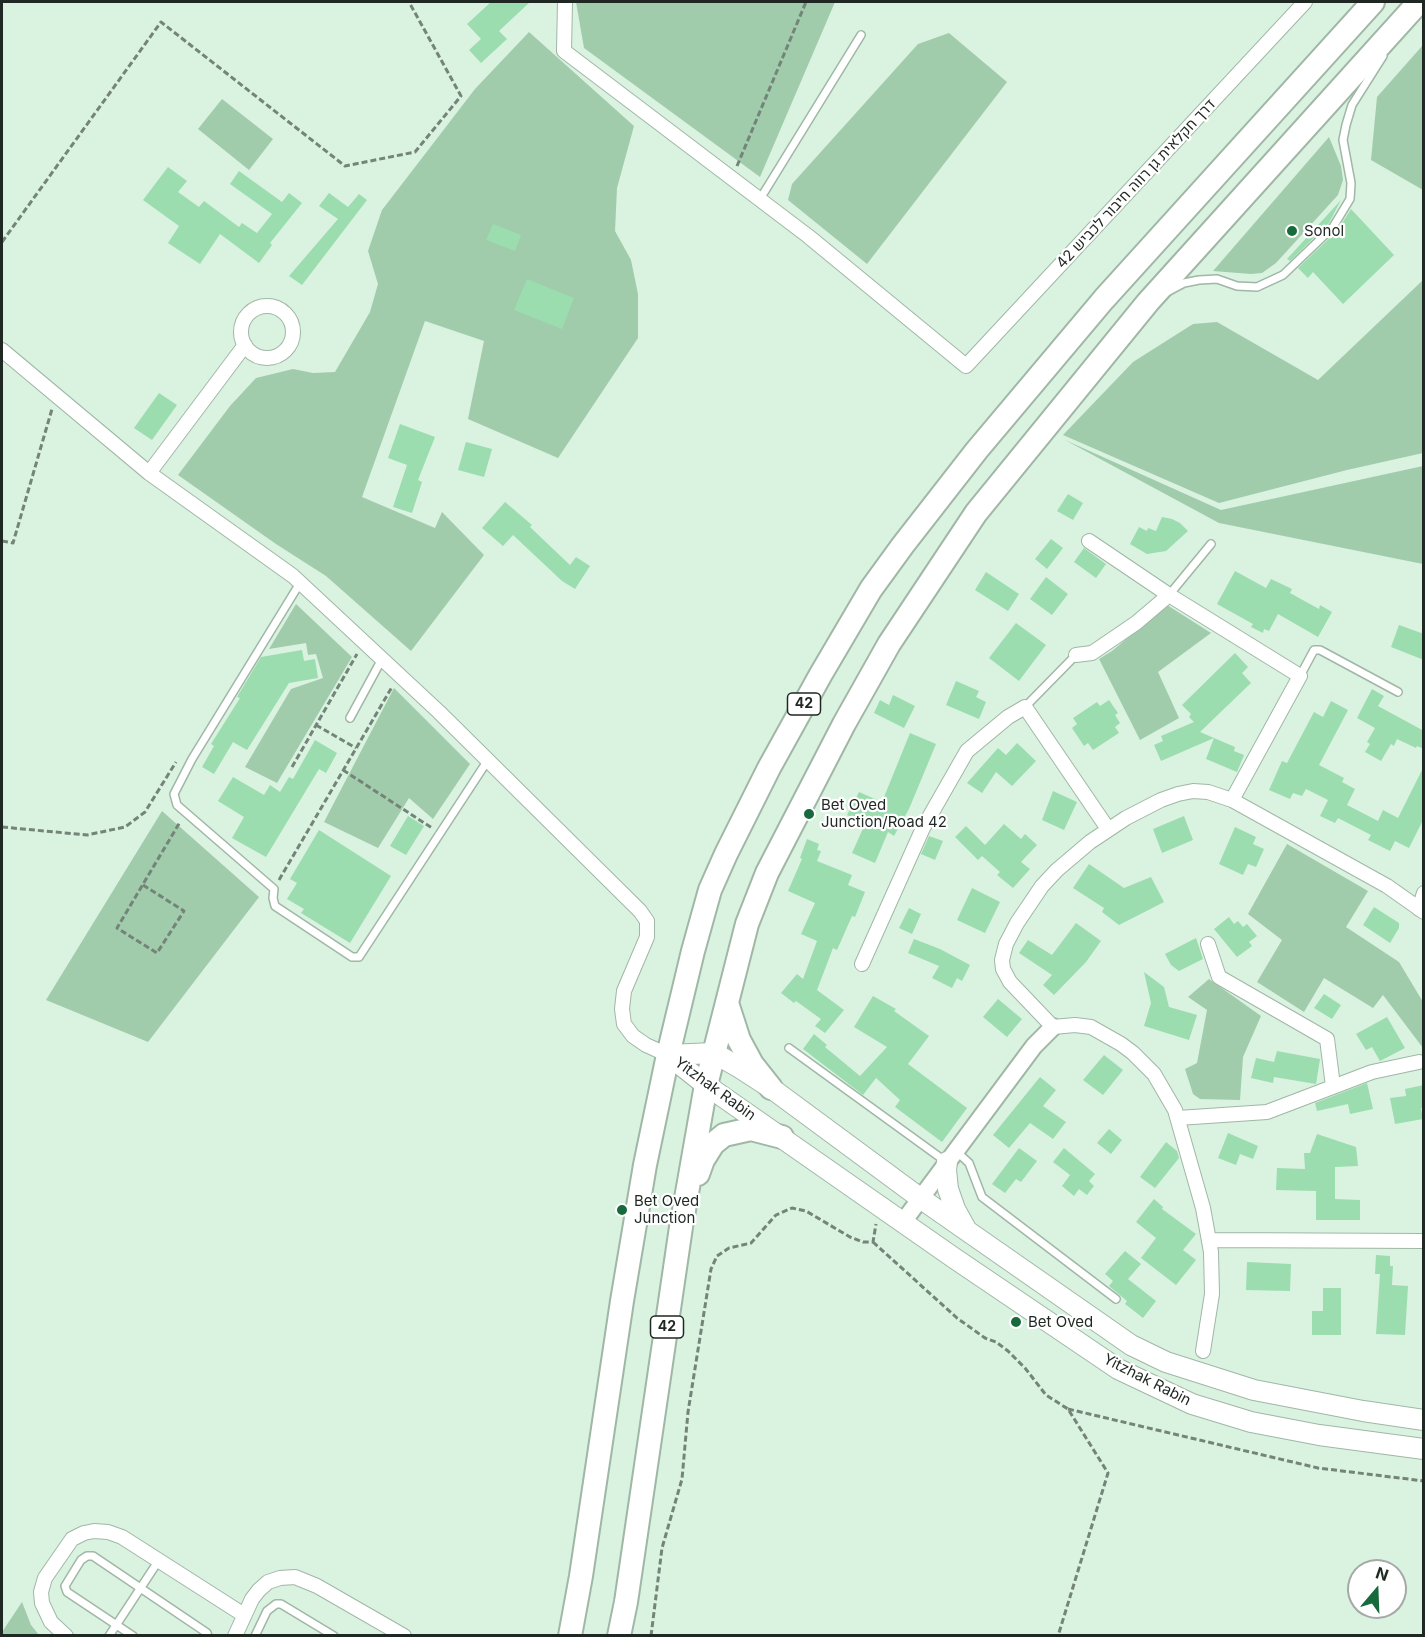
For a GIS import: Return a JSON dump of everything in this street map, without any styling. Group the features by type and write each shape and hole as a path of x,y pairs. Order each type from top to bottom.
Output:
{"highway":[{"name":"42","path":"570,1635 622,1301 645,1165 668,1055 710,890 769,768 871,589 977,450 1104,298 1373,2"},
{"name":"42","path":"619,1635 628,1591 681,1227 706,1085 747,924 767,873 844,724 889,644 976,513 1148,302 1419,2"},
{"path":"726,1002 739,1040 752,1064 771,1088"},
{"path":"681,1227 703,1160 713,1144 724,1135 751,1130 782,1137"}],"main road":[{"name":"Yitzhak Rabin","path":"668,1055 714,1053 771,1088 968,1232 1131,1344 1166,1362 1254,1390 1424,1420"},
{"name":"Yitzhak Rabin","path":"668,1055 706,1085 1118,1369 1192,1404 1251,1422 1319,1435 1424,1449"},
{"path":"952,1157 946,1170 948,1189 968,1232"}],"street":[{"path":"565,2 564,51 760,200"},
{"name":"דרך חקלאית גן רווה חיבור לכביש 42","path":"760,200 808,236 966,366 1305,2"},
{"path":"149,472 245,345"},
{"path":"2,350 149,472 300,583 488,760 640,911 647,921 647,937 624,991 622,1008 624,1024 633,1036 668,1055"},
{"path":"1089,541 1169,595 1300,676 1232,800"},
{"path":"1076,655 1092,653 1136,623 1169,595"},
{"path":"862,964 923,828 967,751 1008,717 1024,707 1108,829"},
{"path":"1053,1027 1006,978 1002,964 1004,952 1017,923 1042,886 1073,855 1108,829 1178,794 1193,791 1208,792 1232,800 1387,886 1421,911 1424,893"},
{"path":"1208,944 1219,977 1327,1039 1333,1086"},
{"path":"903,1222 1038,1040 1053,1027 1076,1024 1090,1028 1121,1044 1154,1074 1169,1097 1178,1118 1210,1240 1212,1294 1203,1351"},
{"path":"1178,1118 1267,1112 1372,1072 1419,1062"},
{"path":"1210,1240 1424,1241"},
{"path":"66,1635 60,1632 46,1615 42,1602 45,1578 72,1539 94,1531 108,1532 122,1537 244,1615"},
{"path":"235,1635 252,1599 268,1582 295,1577 317,1586 400,1634"}],"lane":[{"path":"1148,302 1184,283 1199,280 1217,279 1237,286 1257,287 1283,275 1333,227 1350,199 1351,183 1343,140 1352,105 1419,2"},
{"path":"760,200 861,35"},
{"path":"1169,595 1211,544"},
{"path":"300,583 192,759 174,794 177,805 274,889 275,906 352,957 359,957 488,760"},
{"path":"1300,676 1314,650 1320,650 1398,692"},
{"path":"1024,707 1076,655"},
{"path":"350,718 382,658"},
{"path":"789,1048 952,1157 969,1163 982,1197 1116,1299"},
{"path":"133,1635 67,1592 65,1587 67,1582 81,1560 87,1556 93,1556 208,1635"},
{"path":"108,1635 159,1560"},
{"path":"255,1635 267,1611 276,1604 281,1604 334,1635"}],"path":[{"path":"2,242 161,21 345,165 415,152 461,96 409,2"},
{"path":"732,178 806,2"},
{"path":"2,541 13,543 56,396"},
{"path":"292,767 364,642"},
{"path":"274,889 399,675"},
{"path":"316,725 356,748"},
{"path":"2,827 87,835 125,827 145,812 182,753"},
{"path":"343,770 440,833"},
{"path":"143,885 184,911 158,953 117,928 186,813"},
{"path":"873,1242 880,1205"},
{"path":"651,1635 662,1548 682,1479 688,1412 711,1269 717,1256 729,1248 751,1243 776,1215 792,1208 806,1211 849,1237 862,1242 873,1242 957,1318 984,1338 996,1342 1008,1351 1046,1395 1068,1409 1318,1468 1424,1481"},
{"path":"1058,1635 1108,1473 1068,1409"}],"green space":[{"path":"576,2 835,2 760,177 584,48"},
{"path":"529,32 634,126 617,188 615,231 631,260 638,294 638,338 558,458 468,419 484,341 425,321 362,497 435,528 442,512 484,555 411,651 326,576 178,475 230,406 256,378 293,369 313,373 335,372 370,312 378,284 368,251 382,210 475,89"},
{"path":"949,33 1007,82 867,264 788,200 792,184 918,44"},
{"path":"1423,45 1423,190 1371,160 1377,97"},
{"path":"222,99 273,139 249,170 198,129"},
{"path":"1329,137 1341,166 1343,180 1338,195 1276,263 1262,273 1213,271"},
{"path":"1423,280 1423,453 1219,503 1063,435 1133,362 1193,324 1217,322 1318,380"},
{"path":"1065,440 1221,510 1423,466 1423,564 1219,523"},
{"path":"296,604 352,657 277,783 245,767 291,689 323,678 316,654 308,655 306,643 269,649"},
{"path":"1167,605 1211,633 1158,672 1179,718 1140,740 1099,659 1112,651"},
{"path":"394,688 470,764 433,819 409,798 378,848 324,822"},
{"path":"162,811 259,897 148,1042 46,1000"},
{"path":"1287,844 1368,891 1346,927 1399,962 1423,1002 1423,1048 1383,995 1373,1008 1324,978 1304,1012 1257,982 1282,940 1248,914"},
{"path":"1209,979 1261,1016 1243,1057 1240,1100 1200,1099 1193,1094 1185,1069 1197,1063 1207,1010 1188,997"},
{"path":"22,1602 31,1625 39,1635 2,1635 2,1632"}],"building":[{"path":"491,2 530,2 499,31 507,39 481,63 469,50 481,39 467,24"},
{"path":"168,167 187,181 178,192 199,207 204,201 239,227 242,223 257,233 272,214 230,184 239,171 282,202 289,193 302,203 270,243 272,245 259,263 220,234 200,264 168,243 179,226 143,200"},
{"path":"329,193 348,207 359,194 367,200 302,285 289,276 338,219 319,206"},
{"path":"1341,200 1329,223 1290,261 1287,259"},
{"path":"1351,209 1394,255 1343,304 1313,272 1308,278 1298,268 1337,231"},
{"path":"493,224 521,235 515,251 486,240"},
{"path":"527,279 574,298 562,329 514,310"},
{"path":"159,393 177,405 152,440 134,428"},
{"path":"400,424 435,437 418,480 422,482 412,513 393,507 407,465 388,458"},
{"path":"466,442 492,449 484,477 458,470"},
{"path":"1068,494 1083,503 1073,520 1057,511"},
{"path":"505,502 532,525 530,527 570,565 576,557 590,566 575,589 562,581 513,535 503,546 482,528"},
{"path":"1162,517 1180,523 1188,531 1166,551 1147,554 1130,544 1139,527 1147,531 1148,528 1156,531"},
{"path":"1051,539 1063,548 1047,569 1035,559"},
{"path":"1084,548 1106,564 1096,578 1074,562"},
{"path":"1235,571 1266,588 1271,579 1292,589 1290,593 1319,609 1320,605 1332,612 1318,637 1278,614 1269,631 1264,629 1263,633 1251,627 1253,624 1217,604"},
{"path":"986,572 1019,594 1008,611 975,590"},
{"path":"1046,577 1068,594 1052,615 1030,599"},
{"path":"1016,623 1046,645 1019,681 989,658"},
{"path":"1399,625 1424,634 1424,660 1391,647"},
{"path":"302,650 304,661 315,659 318,678 289,683 247,750 233,742 214,774 202,767 214,746 211,744 240,698 237,697 261,657"},
{"path":"1235,653 1248,667 1242,673 1251,683 1200,732 1214,738 1161,761 1154,745 1163,741 1161,736 1194,722 1189,717 1191,714 1182,705"},
{"path":"956,681 979,691 976,697 986,702 979,719 946,705"},
{"path":"1372,689 1384,696 1378,706 1424,731 1424,749 1417,746 1416,748 1397,739 1394,746 1391,744 1381,761 1365,752 1370,744 1367,742 1375,728 1357,718"},
{"path":"893,695 915,706 904,728 874,713 880,700 889,705"},
{"path":"1109,700 1118,713 1115,715 1120,723 1115,727 1119,733 1093,750 1088,743 1084,746 1072,728 1077,724 1073,718 1097,702 1100,706"},
{"path":"1331,701 1348,710 1319,765 1344,778 1342,782 1355,789 1347,805 1378,821 1383,810 1398,818 1424,766 1424,818 1409,848 1395,841 1390,851 1368,840 1371,835 1338,818 1335,823 1320,816 1328,800 1306,789 1302,796 1293,793 1290,799 1269,790 1282,761 1287,763 1314,712 1323,717"},
{"path":"910,733 936,744 909,809 894,836 888,832 875,863 852,853 865,824 847,815 859,792 882,802"},
{"path":"1214,738 1235,747 1234,751 1244,755 1237,772 1206,759"},
{"path":"315,740 337,753 326,773 319,769 266,857 232,838 244,817 218,801 233,777 264,795 270,785 280,792 289,777 293,779"},
{"path":"1017,743 1036,761 1012,786 996,772 982,793 967,783 998,748 1006,755"},
{"path":"1053,791 1077,802 1064,830 1042,820"},
{"path":"408,816 424,826 406,855 390,846"},
{"path":"1184,816 1193,840 1162,853 1153,829"},
{"path":"1004,824 1021,839 1025,834 1037,845 1021,862 1030,869 1013,888 997,875 1000,872 982,856 978,860 955,837 966,826 985,845"},
{"path":"1235,827 1256,837 1253,844 1264,849 1256,867 1248,864 1243,875 1219,864"},
{"path":"319,830 391,876 350,943 301,913 304,909 287,899 297,883 290,879"},
{"path":"929,836 943,841 935,860 921,854"},
{"path":"807,839 819,844 817,850 821,851 817,861 852,875 848,885 865,892 855,917 852,916 837,950 833,948 817,990 844,1010 825,1033 815,1026 821,1019 781,993 797,974 803,979 817,941 801,934 815,903 788,891 802,859 800,858"},
{"path":"1089,864 1124,888 1151,877 1164,902 1119,925 1102,912 1104,908 1073,888"},
{"path":"972,888 1000,902 985,933 957,920"},
{"path":"1374,907 1399,923 1399,928 1390,943 1363,925"},
{"path":"909,908 921,914 912,934 899,928"},
{"path":"1229,917 1234,924 1238,921 1243,927 1247,924 1257,936 1249,942 1252,946 1237,957 1214,929"},
{"path":"1076,923 1101,941 1086,962 1054,995 1043,985 1052,975 1019,953 1028,940 1052,955"},
{"path":"1196,938 1203,959 1179,971 1171,965 1165,954"},
{"path":"914,939 940,949 970,965 962,981 957,978 952,988 932,978 939,966 908,953"},
{"path":"1144,972 1164,987 1169,1007 1197,1015 1189,1040 1144,1026 1151,1003"},
{"path":"1324,994 1341,1005 1332,1019 1314,1008"},
{"path":"873,996 896,1009 894,1011 929,1036 908,1064 967,1108 942,1142 895,1107 900,1100 876,1078 863,1095 803,1049 814,1034 827,1045 825,1047 860,1076 887,1047 854,1027"},
{"path":"998,999 1022,1019 1007,1037 983,1017"},
{"path":"1387,1017 1405,1048 1380,1061 1372,1047 1366,1050 1356,1034"},
{"path":"1277,1051 1320,1059 1316,1084 1274,1077 1273,1083 1251,1078 1256,1058 1274,1062"},
{"path":"1104,1055 1123,1070 1103,1095 1083,1080"},
{"path":"1040,1077 1056,1090 1043,1106 1066,1122 1053,1139 1030,1123 1009,1148 993,1135"},
{"path":"1367,1083 1373,1109 1350,1114 1348,1104 1317,1111 1315,1103"},
{"path":"1424,1085 1424,1108 1421,1108 1423,1119 1395,1124 1390,1098 1406,1096 1405,1089"},
{"path":"1109,1129 1122,1140 1111,1154 1097,1143"},
{"path":"1228,1133 1258,1146 1253,1159 1240,1154 1236,1165 1218,1158"},
{"path":"1317,1134 1356,1147 1358,1166 1335,1167 1335,1199 1360,1200 1360,1220 1316,1220 1316,1191 1276,1190 1277,1168 1305,1169 1304,1153 1310,1153"},
{"path":"1166,1142 1177,1151 1179,1158 1155,1188 1140,1177"},
{"path":"1019,1148 1037,1161 1021,1182 1016,1179 1005,1193 992,1184"},
{"path":"1064,1148 1095,1174 1089,1181 1094,1186 1087,1195 1079,1189 1074,1196 1062,1186 1070,1175 1053,1162"},
{"path":"1154,1199 1163,1207 1162,1209 1196,1234 1183,1250 1196,1260 1176,1285 1141,1258 1156,1238 1136,1222"},
{"path":"1125,1251 1141,1264 1128,1279 1156,1301 1143,1318 1125,1304 1127,1301 1109,1286 1113,1281 1105,1274"},
{"path":"1376,1255 1390,1256 1390,1266 1393,1266 1392,1285 1408,1286 1405,1335 1376,1334 1380,1274 1375,1274"},
{"path":"1247,1262 1291,1264 1290,1291 1246,1290"},
{"path":"1323,1288 1341,1288 1341,1335 1312,1335 1312,1311 1323,1311"}],"place":[{"name":"Sonol","path":"1292,231"},
{"name":"Bet Oved Junction/Road 42","path":"809,814"},
{"name":"Bet Oved Junction","path":"622,1210"},
{"name":"Bet Oved","path":"1016,1322"}]}
